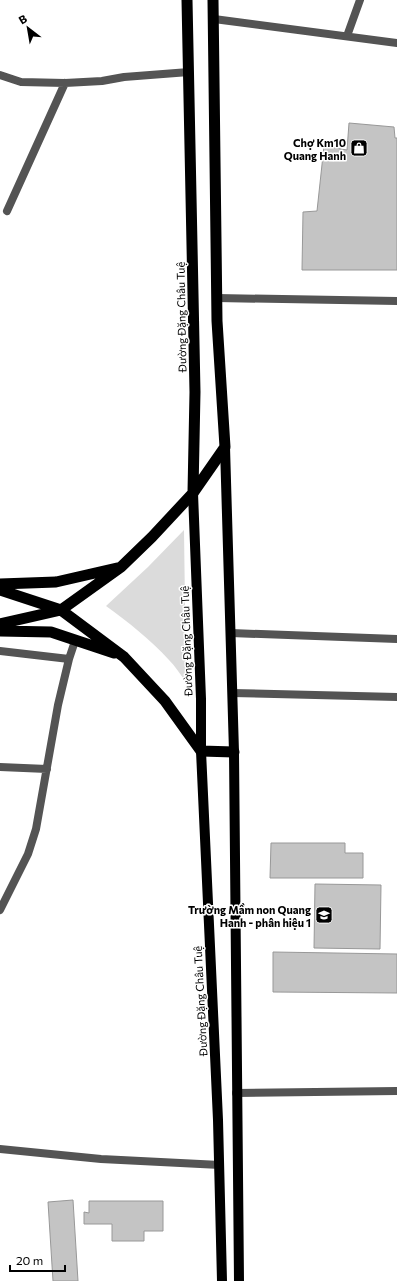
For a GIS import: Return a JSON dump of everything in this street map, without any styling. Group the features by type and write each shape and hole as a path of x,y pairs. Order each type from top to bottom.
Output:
{"highway":[{"name":"Đường Đặng Châu Tuệ","path":"187,0 195,392 192,492"},
{"path":"0,624 61,610 121,567 152,537 192,492 224,446 217,321 213,0"},
{"path":"0,584 56,582 121,567"},
{"path":"0,590 61,610 124,657 165,701 202,751 234,752"},
{"path":"0,631 51,632 124,657"}],"main road":[{"path":"224,446 234,752 238,1281"},
{"name":"Đường Đặng Châu Tuệ","path":"192,492 220,1165 222,1281"},
{"path":"218,1120 236,1117"}],"street":[{"path":"347,36 360,0"},
{"path":"214,19 397,43"},
{"path":"0,75 22,82 65,83 102,82 124,77 189,72"},
{"path":"7,211 65,83"},
{"path":"217,298 397,301"},
{"path":"231,633 397,639"},
{"path":"0,910 28,854 36,829 58,705 75,641"},
{"path":"0,652 69,659"},
{"path":"232,693 397,697"},
{"path":"0,767 46,769"},
{"path":"236,1093 397,1091"},
{"path":"0,1150 102,1159 220,1165"}],"shaded area":[{"path":"184,530 186,682 171,662 147,638 106,606 148,567"}],"building":[{"path":"349,123 394,127 395,138 397,138 397,270 302,270 303,212 317,211 324,146 347,150"},
{"path":"271,843 345,843 345,853 363,853 363,878 270,878"},
{"path":"315,884 381,885 380,949 314,948"},
{"path":"273,952 397,954 397,993 273,992"},
{"path":"73,1200 78,1281 53,1281 48,1202"},
{"path":"89,1201 163,1201 163,1231 144,1231 144,1241 112,1241 112,1224 84,1224 84,1212 89,1213"}],"place":[{"name":"Chợ Km10 Quang Hanh","path":"359,148"},
{"name":"Trường Mầm non Quang Hanh - phân hiệu 1","path":"324,915"}]}
